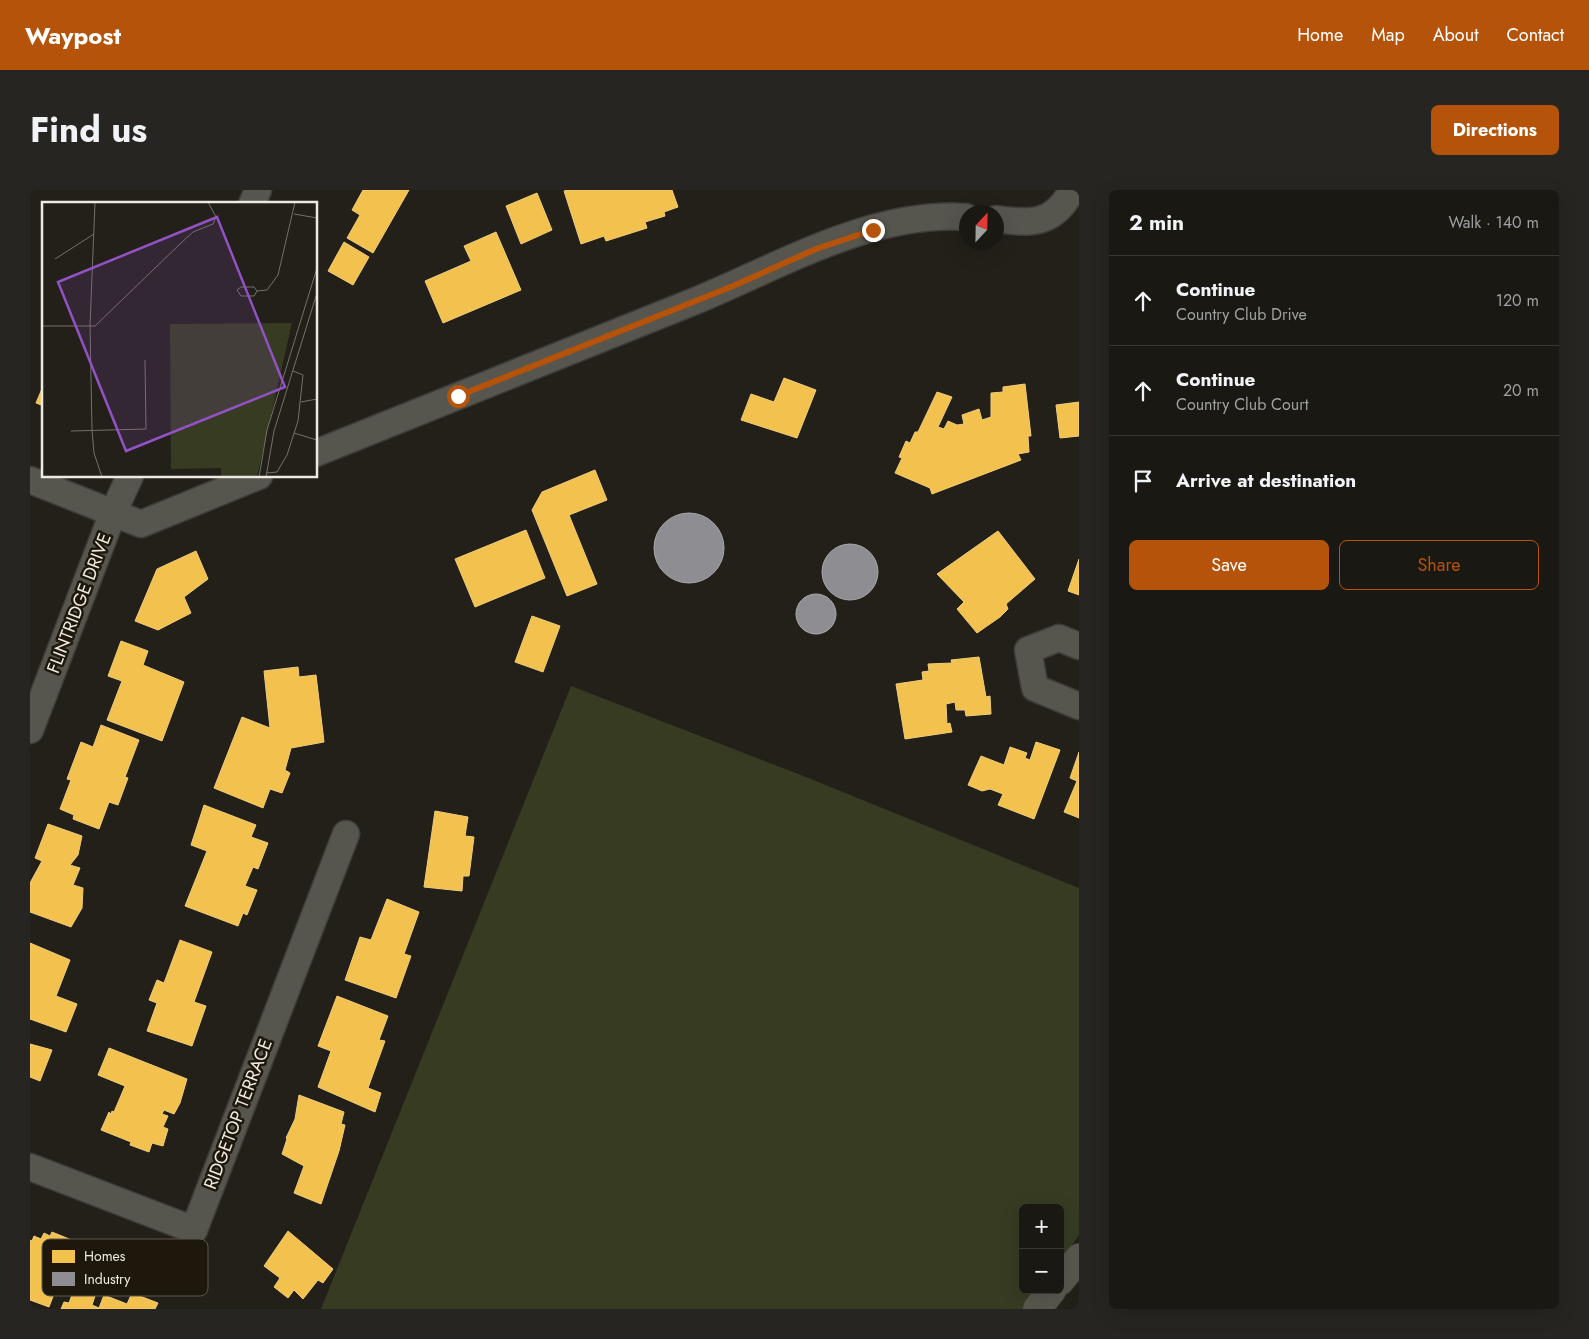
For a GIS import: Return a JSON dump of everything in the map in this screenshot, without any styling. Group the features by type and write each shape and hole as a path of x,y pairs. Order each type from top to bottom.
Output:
{"main road":[{"path":"1064,1276 1079,1258"},
{"path":"1037,1309 1049,1294"}],"street":[{"path":"253,202 258,190"},
{"path":"1004,221 1025,223 1041,221 1055,213 1066,202 1072,190"},
{"path":"318,452 733,286 816,249 910,220 959,218"},
{"name":"FLINTRIDGE DRIVE","path":"30,730 113,513 129,478"},
{"path":"30,480 141,524 254,478"},
{"path":"1079,646 1058,638 1028,650 1035,688 1079,706"},
{"name":"RIDGETOP TERRACE","path":"30,1167 194,1230 346,834"}],"green space":[{"path":"571,686 806,777 1079,888 1079,1235 1064,1256 1064,1204 1019,1204 1019,1294 1036,1294 1025,1309 321,1309"}],"building: Homes":[{"path":"363,190 409,190 373,253 347,238 360,215 352,210"},
{"path":"672,190 678,207 664,212 665,216 645,222 647,228 606,241 604,236 581,244 564,191"},
{"path":"537,193 552,230 521,244 506,206"},
{"path":"496,232 521,290 443,323 425,281 471,261 464,246"},
{"path":"344,242 369,257 353,285 328,271"},
{"path":"784,378 816,390 797,438 741,420 751,394 774,402"},
{"path":"1025,384 1031,436 1028,436 1029,452 1018,454 1021,460 932,494 930,488 895,473 902,458 899,457 906,441 910,443 915,432 918,432 937,392 952,397 938,427 944,429 948,421 957,425 964,424 962,415 979,409 982,420 991,417 991,393 1003,392 1003,387"},
{"path":"42,389 42,405 36,403"},
{"path":"1079,402 1079,436 1060,438 1056,405"},
{"path":"595,470 607,500 569,515 597,584 567,596 532,510 542,492"},
{"path":"526,530 545,578 475,607 455,559"},
{"path":"998,531 1035,579 1006,604 1008,609 1000,617 977,633 957,609 964,602 937,574"},
{"path":"196,551 208,579 184,597 191,613 158,630 135,621 157,569"},
{"path":"1079,559 1079,595 1068,591"},
{"path":"532,616 560,626 543,672 515,662"},
{"path":"121,641 148,651 143,665 184,682 162,741 107,720 122,681 108,676"},
{"path":"979,657 986,697 990,696 991,714 966,716 965,710 956,710 955,702 946,704 947,724 950,723 952,732 905,739 896,684 923,680 922,672 929,671 928,664 952,663 951,660"},
{"path":"298,667 299,677 316,675 324,742 291,748 285,770 290,773 282,793 270,789 263,808 214,788 242,717 270,728 264,671"},
{"path":"101,725 139,740 125,777 128,778 118,805 109,802 99,829 73,819 74,815 60,809 71,780 67,779 81,742 93,747"},
{"path":"1036,742 1060,750 1034,819 998,805 1003,794 990,789 982,791 968,785 981,756 1004,765 1010,747 1027,753 1025,758 1030,760"},
{"path":"1079,752 1079,818 1064,812 1077,781 1070,778"},
{"path":"204,805 256,825 251,837 268,843 258,869 253,867 245,886 257,890 247,915 243,913 238,926 185,906 207,851 191,845"},
{"path":"435,811 468,817 465,836 474,837 469,876 463,876 462,891 424,887"},
{"path":"48,824 82,836 78,855 70,865 80,868 73,885 83,888 82,908 71,927 30,912 30,883 42,861 35,858"},
{"path":"387,899 419,912 404,954 411,956 396,998 345,980 360,937 371,940"},
{"path":"180,940 212,952 194,1002 206,1006 192,1046 147,1031 157,1003 149,1000 157,980 164,983"},
{"path":"30,943 70,960 56,996 77,1004 66,1032 30,1019"},
{"path":"337,996 388,1016 379,1040 385,1041 368,1088 381,1093 375,1112 318,1087 331,1051 318,1046"},
{"path":"30,1044 52,1050 40,1081 30,1077"},
{"path":"109,1048 187,1079 180,1103 174,1114 164,1110 162,1114 168,1116 163,1127 168,1129 163,1146 152,1143 149,1152 130,1145 131,1142 101,1130 109,1112 111,1114 112,1111 114,1112 125,1086 98,1075"},
{"path":"299,1095 344,1112 341,1124 345,1125 339,1151 321,1204 294,1193 304,1166 282,1154 286,1138 295,1119"},
{"path":"288,1231 333,1269 323,1283 318,1280 303,1299 294,1290 288,1298 274,1287 280,1278 264,1266"},
{"path":"52,1232 69,1239 42,1239 42,1296 53,1296 49,1307 30,1300 30,1240 32,1241 34,1236 41,1239 44,1233 50,1236"},
{"path":"72,1296 95,1296 92,1305 99,1308 104,1296 127,1304 131,1296 140,1296 158,1303 155,1309 61,1309 64,1302 69,1303"}],"building: Industry":[{"path":"696,513 709,519 718,528 722,534 724,548 722,562 714,573 703,581 682,583 675,581 664,573 656,562 654,541 656,534 664,523 675,515"},
{"path":"844,544 856,544 866,548 874,556 878,572 874,588 866,596 856,600 844,600 834,596 826,588 822,578 822,566 826,556 834,548"},
{"path":"820,594 827,597 833,603 836,614 835,622 827,631 820,634 812,634 805,631 797,622 796,610 799,603 808,595"}],"route":[{"path":"458,396 733,286 816,249 873,230"}]}
